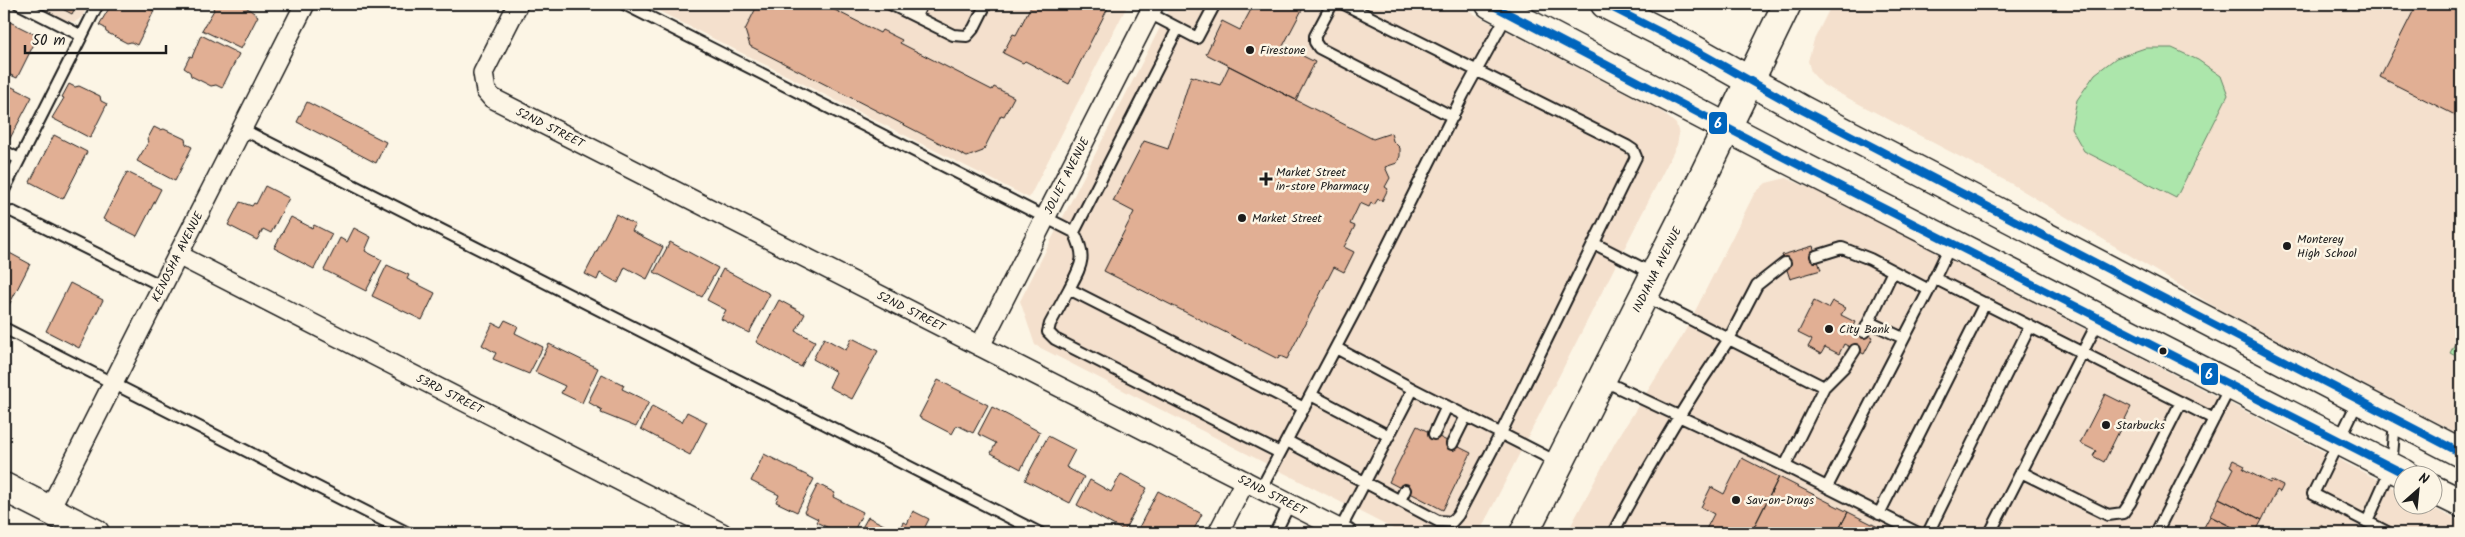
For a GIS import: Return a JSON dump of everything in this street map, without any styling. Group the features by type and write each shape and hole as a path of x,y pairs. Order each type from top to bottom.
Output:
{"main road":[{"name":"INDIANA AVENUE","path":"1524,533 1788,4"},
{"path":"1618,7 1804,111 2461,452"},
{"path":"1499,9 1727,128 2392,468"},
{"path":"4,487 95,533"},
{"path":"2442,494 2461,503"}],"street":[{"name":"KENOSHA AVENUE","path":"49,510 305,4"},
{"name":"52ND STREET","path":"518,4 483,73 486,91 492,98 1344,532"},
{"name":"JOLIET AVENUE","path":"980,346 1151,8"},
{"name":"53RD STREET","path":"178,255 722,533"},
{"path":"1218,533 1253,485"}],"lane":[{"path":"19,4 82,36"},
{"path":"4,190 98,4"},
{"path":"624,4 1074,232 1081,246 1082,264 1050,324 1048,332 1055,339 1280,453"},
{"path":"890,4 954,35 967,36 974,28 986,4"},
{"path":"916,16 922,4"},
{"path":"1151,8 1178,28 1197,38 1215,4"},
{"path":"1332,4 1315,36 1315,42 1319,48 1453,117"},
{"path":"1287,441 1438,521 1452,522 1458,515 1501,434 1633,167 1636,157 1633,150 1344,4"},
{"path":"1253,485 1280,453 1336,348 1477,70 1499,9"},
{"path":"1074,232 1178,28"},
{"path":"242,129 1040,533"},
{"path":"4,151 20,159"},
{"path":"13,212 162,286"},
{"path":"1827,487 1929,290 1951,243"},
{"path":"1595,244 1649,285 1729,339 1824,387"},
{"path":"1816,256 1842,248 1870,259 1929,290"},
{"path":"1613,533 1646,470 1678,416 1729,339 1757,285 1785,263"},
{"path":"1864,332 1893,271"},
{"path":"1934,278 2214,419"},
{"path":"1069,289 1304,408"},
{"path":"1880,514 1986,304"},
{"path":"1990,533 2099,319"},
{"path":"1869,322 1903,338"},
{"path":"1928,533 2030,326"},
{"path":"4,328 408,533"},
{"path":"1336,348 1560,463"},
{"path":"1785,466 1824,387 1844,367 1855,350"},
{"path":"1601,380 1785,466 1918,533"},
{"path":"2156,533 2231,386"},
{"path":"1344,532 1365,482 1414,389"},
{"path":"1311,395 1389,436"},
{"path":"2358,399 2313,494 2389,533"},
{"path":"2021,472 2108,515 2123,514 2181,402"},
{"path":"1434,434 1447,406"},
{"path":"1452,444 1466,416"},
{"path":"2395,418 2398,464"},
{"path":"2367,522 2392,481"},
{"path":"1400,500 1405,490"},
{"path":"1418,510 1423,500"},
{"path":"1275,533 1290,504"}],"shaded area":[{"path":"32,4 89,4 82,17 75,22 65,20"},
{"path":"645,4 1128,4 1029,198"},
{"path":"1172,4 1455,4 1661,111 1676,124 1679,134 1677,145 1479,533 1401,533 1035,345 1020,301"},
{"name":"Monterey High School","path":"1832,4 2461,4 2461,435 2217,308 2010,183 1823,85 1811,72 1808,61 1814,40"},
{"path":"1786,178 1817,191 2392,487 2392,514 2442,512 2461,522 2461,533 1567,533 1616,441 1683,335 1754,194 1766,183"}],"green space":[{"path":"2145,48 2172,48 2198,60 2221,76 2228,95 2176,198 2084,151 2071,128 2077,100 2095,74 2116,58"},
{"path":"2461,332 2461,359 2450,353"}],"building":[{"path":"53,4 77,4 72,14"},
{"path":"110,4 139,4 154,11 137,45 131,42 127,43 106,32 105,28 99,25"},
{"path":"215,4 242,4 258,16 241,49 202,30 214,10"},
{"path":"758,4 823,4 880,33 882,30 902,40 900,43 992,90 994,87 1014,97 1004,116 1001,115 983,151 967,157 750,46 745,30"},
{"path":"1032,4 1110,4 1069,84 1025,61 1023,63 1003,53 1013,34 1016,35"},
{"name":"Firestone","path":"1254,4 1305,4 1283,46 1315,62 1296,100 1206,54 1222,21 1240,30"},
{"path":"2417,4 2461,4 2461,118 2380,77"},
{"path":"4,19 38,36 17,78 4,72 4,63 9,52 4,50"},
{"path":"201,35 239,54 222,88 216,85 211,86 191,76 190,72 184,68 190,56 192,57"},
{"name":"Market Street","path":"1229,66 1373,139 1391,133 1393,141 1400,148 1400,156 1397,163 1385,167 1390,178 1385,187 1388,189 1382,201 1378,199 1374,205 1371,203 1369,207 1360,203 1350,224 1355,226 1344,247 1354,252 1344,272 1334,267 1287,359 1280,356 1278,359 1104,271 1134,212 1113,201 1144,141 1168,149 1191,76 1220,85"},
{"path":"6,84 32,97 7,144 4,142 4,87"},
{"path":"69,84 75,87 79,86 100,96 101,101 107,104 90,138 52,118 64,98 62,97"},
{"path":"307,102 386,142 376,163 297,122"},
{"path":"154,127 160,130 164,129 185,139 186,144 192,147 175,181 137,161 149,141 147,140"},
{"path":"54,135 87,152 63,199 30,182"},
{"path":"127,172 161,189 137,236 103,219"},
{"path":"265,186 289,198 271,233 263,229 257,240 228,225 240,202 252,206 254,203 256,204"},
{"path":"616,214 635,225 632,231 663,247 647,279 625,267 618,283 600,273 597,280 585,274"},
{"path":"291,217 312,228 314,225 332,234 314,269 274,248"},
{"path":"354,228 371,237 365,251 382,260 366,291 324,270 340,238 347,242"},
{"path":"670,242 718,268 702,297 654,272"},
{"path":"1813,246 1821,270 1790,279 1782,255"},
{"path":"4,250 30,264 6,311 4,310"},
{"path":"387,265 409,275 407,279 435,293 422,320 372,296"},
{"path":"723,269 770,294 749,333 721,319 726,310 707,300"},
{"path":"70,283 103,300 79,348 46,331"},
{"path":"779,300 805,314 796,331 815,341 801,367 756,342"},
{"name":"City Bank","path":"1814,301 1828,308 1832,301 1845,308 1841,315 1855,322 1853,326 1873,337 1864,354 1844,344 1839,354 1825,347 1821,354 1808,347 1812,340 1798,333"},
{"path":"505,320 518,326 515,333 543,347 529,374 493,359 496,353 482,345 493,323 501,327"},
{"path":"824,338 846,350 852,338 878,351 852,399 829,387 836,372 813,359"},
{"path":"549,344 598,368 582,403 561,393 565,386 535,372"},
{"path":"602,374 624,385 622,389 649,402 636,427 601,413 602,410 588,402"},
{"path":"938,380 988,405 973,433 957,425 952,434 919,417"},
{"name":"Starbucks","path":"2105,394 2131,407 2104,462 2093,456 2096,451 2080,443"},
{"path":"652,406 682,422 687,412 707,422 690,455 641,429"},
{"path":"992,407 1040,432 1021,469 991,453 996,443 978,434"},
{"path":"1417,426 1471,453 1443,510 1389,482"},
{"path":"1048,436 1075,450 1066,467 1084,477 1070,503 1025,480"},
{"path":"764,454 814,479 797,512 776,502 779,495 751,481"},
{"name":"Sav-on-Drugs","path":"1742,458 1779,477 1751,533 1704,533 1714,514 1701,507 1711,487 1724,494"},
{"path":"2233,460 2245,466 2243,469 2270,483 2271,480 2283,486 2280,492 2277,490 2262,520 2219,498 2234,468 2230,466"},
{"path":"1121,474 1147,488 1124,531 1077,505 1090,480 1111,492"},
{"path":"1779,477 1848,512 1837,533 1751,533"},
{"path":"818,484 835,493 833,497 863,512 853,533 844,533 834,528 833,530 816,522 818,519 804,512"},
{"path":"1158,491 1202,514 1192,533 1174,533 1166,529 1164,533 1136,533"},
{"path":"2219,498 2262,520 2255,533 2244,533 2210,516"},
{"path":"913,511 929,519 922,533 859,533 868,517 898,532 903,522 907,524"},
{"path":"1848,512 1890,533 1837,533"},
{"path":"2210,516 2244,533 2201,533"},
{"path":"2320,525 2336,533 2315,533"}],"transit line":[{"name":"6","path":"1490,4 1779,155 2392,467"},
{"name":"6","path":"1605,4 1686,45 1804,111 2461,453"}],"place":[{"name":"Firestone","path":"1250,50"},
{"name":"Market Street in-store Pharmacy","path":"1266,179"},
{"name":"Market Street","path":"1242,218"},
{"name":"Monterey High School","path":"2287,246"},
{"name":"City Bank","path":"1829,329"},
{"name":"Starbucks","path":"2106,425"},
{"name":"Sav-on-Drugs","path":"1736,500"}]}
